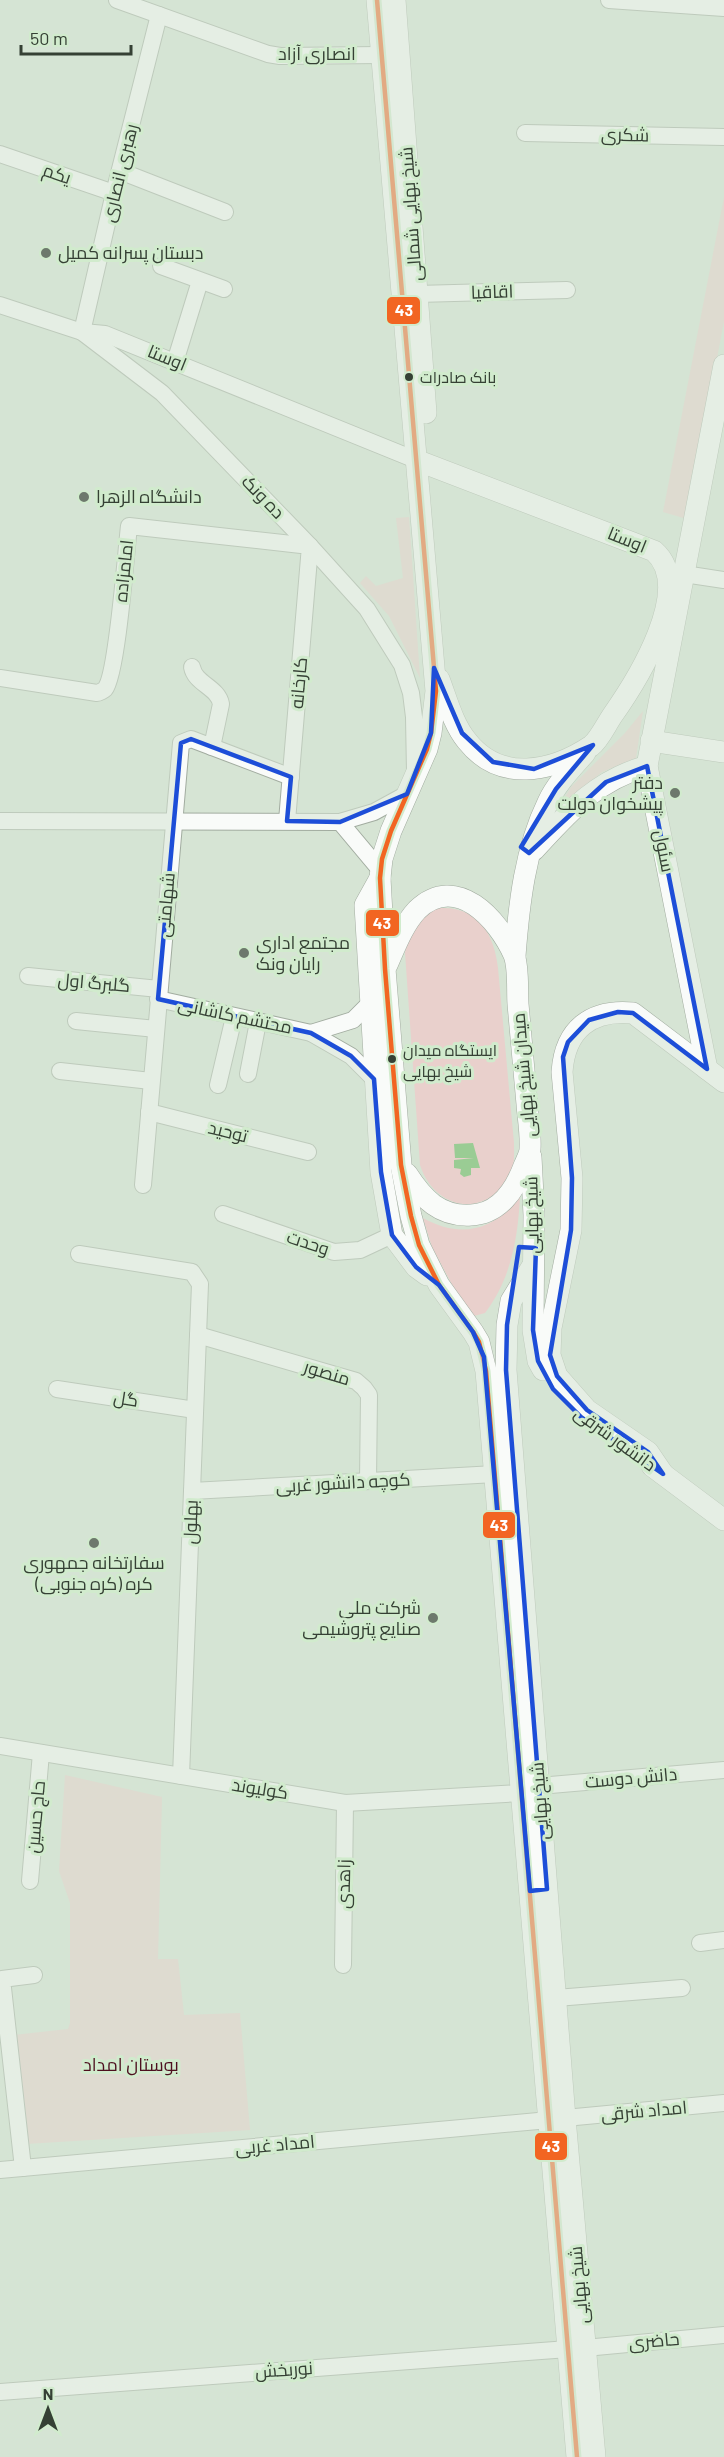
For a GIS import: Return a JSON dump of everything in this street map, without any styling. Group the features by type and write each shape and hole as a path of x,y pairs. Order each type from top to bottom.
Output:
{"main road":[{"name":"شیخ بهایی شمالی","path":"377,0 390,54 423,462"},
{"name":"شیخ بهایی شمالی","path":"390,54 395,0"},
{"name":"سئول","path":"707,1069 646,765 724,365"},
{"path":"385,969 380,874 382,859 391,831 427,749 436,691 423,462"},
{"name":"اوستا","path":"423,462 654,551 663,561 669,580 666,604 658,634 634,683 592,745"},
{"name":"سئول","path":"514,956 521,893 548,801 592,745 610,732 636,704 672,633"},
{"path":"434,668 462,733 475,749 493,762 515,769 534,769 561,760 592,745"},
{"path":"652,735 724,740"},
{"path":"652,735 724,752"},
{"path":"531,853 579,802 597,788 617,776 646,765"},
{"path":"380,874 365,905 369,1004 381,1172 392,1235 416,1267 439,1285"},
{"name":"میدان شیخ بهایی","path":"455,897 478,906 489,917 514,956 530,1150 510,1195 493,1209 472,1215 446,1213 434,1207 420,1194 402,1165 385,969 410,920 418,910 429,901 455,897"},
{"path":"663,1474 648,1452 587,1410 556,1376 550,1355 551,1328 571,1230 572,1178 562,1072 563,1057 573,1036 589,1020 603,1014 633,1013 724,1082"},
{"name":"شیخ بهایی","path":"530,1150 534,1215 533,1265 511,1301 507,1325 506,1370 530,1790 577,2349 578,2457"},
{"name":"شیخ بهایی","path":"402,1165 419,1245 439,1285 473,1332 484,1357 530,1790"},
{"name":"دانشور شرقی","path":"533,1265 535,1341 538,1361 553,1389 580,1417 663,1474 724,1520"},
{"name":"شیخ بهایی","path":"538,1890 555,1998 557,2119"}],"street":[{"name":"انصاری آزاد","path":"117,0 268,54 280,56 390,54"},
{"path":"609,0 724,8"},
{"name":"رهبری انصاری","path":"82,332 159,15"},
{"name":"شکری","path":"525,133 724,137"},
{"name":"یکم","path":"0,154 114,193"},
{"path":"120,171 225,212"},
{"path":"161,266 224,289"},
{"path":"175,362 200,281"},
{"name":"اقاقیا","path":"409,295 567,290"},
{"name":"ده ونک","path":"0,305 82,332 162,393 310,546 367,609 402,665 411,693 414,717 411,786"},
{"name":"اوستا","path":"82,332 105,334 423,462"},
{"name":"امامزاده","path":"0,678 97,693 105,689 116,647 129,526 310,546"},
{"name":"کارخانه","path":"287,821 310,546"},
{"path":"684,574 724,580"},
{"path":"192,667 195,677 220,699 221,704 212,747"},
{"name":"شهامتی","path":"143,1185 181,743 185,739 191,739 291,777"},
{"path":"0,821 340,822 374,812 411,786"},
{"path":"340,822 380,874"},
{"name":"گلبرگ اول","path":"28,976 159,994"},
{"name":"محتشم کاشانی","path":"159,994 234,1017 311,1033"},
{"path":"311,1033 353,1020 369,1004"},
{"path":"218,1085 234,1017"},
{"path":"76,1021 156,1029"},
{"path":"248,1074 258,1022"},
{"path":"311,1033 351,1056 374,1079"},
{"path":"60,1071 151,1081"},
{"name":"توحید","path":"149,1112 308,1152"},
{"name":"وحدت","path":"223,1214 334,1252 360,1250 392,1235"},
{"name":"بهلول","path":"79,1254 192,1272 200,1284 180,1776"},
{"name":"منصور","path":"198,1335 356,1381 369,1395 368,1481"},
{"name":"گل","path":"57,1389 195,1410"},
{"name":"کوچه دانشور غربی","path":"192,1491 495,1474"},
{"name":"کولیوند","path":"0,1746 345,1803 530,1790"},
{"name":"حاج حسین","path":"30,1881 41,1753"},
{"name":"دانش دوست","path":"530,1790 724,1770"},
{"name":"زاهدی","path":"343,1965 345,1803"},
{"path":"700,1943 724,1940"},
{"path":"23,2168 2,1979 34,1975"},
{"path":"555,1998 682,1988"},
{"name":"امداد شرقی","path":"557,2119 724,2103"},
{"name":"امداد غربی","path":"0,2170 557,2119"},
{"name":"حاضری","path":"577,2349 724,2335"},
{"name":"نوربخش","path":"0,2392 577,2349"}],"highlighted area":[{"path":"434,668 462,733 493,762 534,769 593,745 556,789 521,847 529,853 606,782 647,766 707,1069 633,1013 618,1012 589,1020 568,1042 563,1057 572,1178 571,1230 550,1355 557,1376 587,1410 648,1452 663,1474 581,1417 553,1389 538,1361 533,1330 536,1248 519,1247 507,1325 506,1370 547,1889 530,1891 484,1357 473,1332 439,1285 416,1267 392,1235 381,1172 374,1079 351,1056 311,1033 158,999 181,743 191,739 291,777 287,821 340,822 407,794 431,733"}],"green space":[{"path":"724,197 724,321 687,519 663,512"},
{"path":"409,517 420,678 389,616 360,583 366,576 376,586 403,578 396,518"},
{"path":"643,711 636,758 602,772 584,787 549,824 571,787 625,733"},
{"path":"439,908 464,912 482,924 493,944 498,968 514,1160 510,1175 500,1189 488,1198 475,1203 462,1204 449,1200 437,1192 427,1180 420,1165 405,953 409,939 420,920"},
{"path":"520,1196 515,1243 507,1272 485,1313 474,1316 466,1311 432,1247 423,1218 437,1225 451,1228 476,1228 499,1217"},
{"name":"بوستان امداد","path":"65,1775 162,1797 158,1959 178,1959 184,2015 240,2013 250,2130 26,2144 14,2035 68,2029 70,2023 70,1903 59,1871"}],"shaded area":[{"path":"473,1143 480,1168 471,1168 471,1175 464,1177 460,1174 461,1169 454,1168 454,1160 474,1158 455,1158 454,1144"}],"transit line":[{"name":"43","path":"377,0 436,691 427,749 391,831 382,859 380,878 385,969 401,1165 411,1216 419,1245 439,1285 479,1342 486,1371 577,2457"}],"place":[{"name":"دبستان پسرانه كميل","path":"46,253"},
{"name":"بانک صادرات","path":"409,377"},
{"name":"دانشگاه الزهرا","path":"84,497"},
{"name":"دفتر پیشخوان دولت","path":"675,793"},
{"name":"مجتمع اداری رایان ونک","path":"244,953"},
{"name":"ایستگاه میدان شیخ بهایی","path":"392,1059"},
{"name":"سفارتخانه جمهوری کره (کره جنوبی)","path":"94,1543"},
{"name":"شرکت ملی صنایع پتروشیمی","path":"433,1618"}]}
